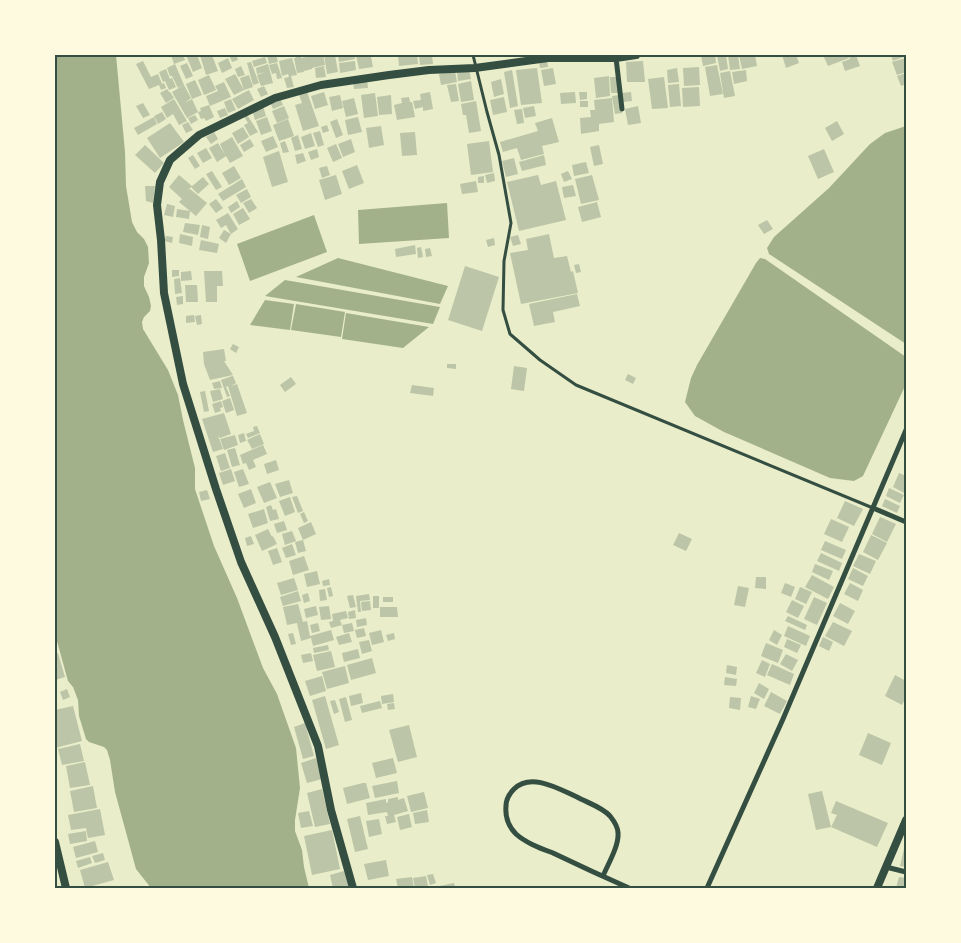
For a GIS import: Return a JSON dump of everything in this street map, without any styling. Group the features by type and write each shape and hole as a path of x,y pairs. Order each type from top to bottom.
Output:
{"street":[{"path":"353,888 331,810 318,746 275,637 241,562 183,384 164,293 157,205 160,182 170,160 199,135 275,98 321,85 429,70 476,68 548,58 616,58 636,55"},
{"path":"616,58 622,109"},
{"path":"707,888 783,719 906,430"},
{"path":"873,508 906,522"},
{"path":"603,876 617,842 618,832 610,815 598,807 543,783 532,781 522,783 515,788 509,795 505,815 508,824 515,833 532,844 603,876 630,888"},
{"path":"876,888 906,820"},
{"path":"55,842 66,888"},
{"path":"886,867 906,872"}],"lane":[{"path":"473,55 499,155 511,223 504,261 503,310 510,334 540,360 576,385 873,508"}],"shaded area":[{"path":"55,55 116,55 125,152 126,186 132,222 148,247 149,263 144,277 144,286 151,306 150,311 142,322 143,329 168,370 178,395 195,468 195,489 214,546 237,598 263,668 277,694 296,748 300,788 295,831 302,850 309,888 151,888 136,869 115,792 107,750 86,739 79,716 78,700 73,687 68,681 55,634"},
{"path":"906,126 906,344 769,254 767,248 774,237 829,188 870,144 885,133"},
{"path":"447,203 449,238 359,244 358,210"},
{"path":"314,215 327,252 250,281 237,244"},
{"path":"338,258 448,286 440,304 296,277"},
{"path":"760,258 765,259 906,357 906,384 863,476 854,481 830,478 724,432 695,416 685,402 691,378 697,365"},
{"path":"285,280 440,307 433,324 265,296"},
{"path":"265,300 294,304 290,330 250,325"},
{"path":"296,304 345,312 341,337 291,330"},
{"path":"346,313 429,327 403,348 342,339"}],"building":[{"path":"171,55 183,55 185,60 174,64"},
{"path":"186,55 197,55 202,68 193,72"},
{"path":"200,55 212,55 218,71 206,75"},
{"path":"229,55 236,55 238,60 232,62"},
{"path":"267,55 276,55 278,62 269,64"},
{"path":"295,55 301,55 301,58 311,55 323,55 325,65 304,71 303,65 304,72 297,73"},
{"path":"324,55 335,55 338,72 327,74"},
{"path":"338,55 354,55 355,59 339,62"},
{"path":"356,55 375,55 371,57 373,67 359,69"},
{"path":"398,55 417,55 418,64 399,66"},
{"path":"419,55 432,55 433,64 420,65"},
{"path":"701,55 715,55 716,63 703,66"},
{"path":"717,55 726,55 728,69 720,71"},
{"path":"728,55 738,55 740,69 730,70"},
{"path":"739,55 755,55 757,66 742,69"},
{"path":"782,55 796,55 799,63 786,68"},
{"path":"823,55 848,55 849,58 828,66"},
{"path":"849,55 856,55 860,66 845,71 842,62 850,59"},
{"path":"891,55 906,55 906,56 893,61"},
{"path":"265,57 267,63 254,67 252,61"},
{"path":"228,58 232,68 222,73 218,63"},
{"path":"292,58 297,75 291,76 294,87 287,88 284,78 289,77 288,74 282,76 279,61"},
{"path":"906,58 906,72 897,75 892,62"},
{"path":"547,60 548,67 540,68 539,61"},
{"path":"143,61 151,77 158,74 166,88 161,90 159,85 149,89 136,64"},
{"path":"355,61 356,70 340,73 339,63"},
{"path":"643,61 645,82 627,82 626,62"},
{"path":"251,62 259,83 253,85 247,63"},
{"path":"187,63 193,76 186,79 180,66"},
{"path":"277,63 282,78 277,79 276,73 272,74 269,65"},
{"path":"175,64 184,85 178,88 167,68"},
{"path":"268,64 273,83 261,86 257,75 265,72 257,74 256,68"},
{"path":"717,65 723,94 710,96 705,67"},
{"path":"241,66 245,75 238,77 235,69"},
{"path":"324,66 326,77 316,78 315,68"},
{"path":"699,67 700,85 684,86 683,68"},
{"path":"537,68 542,103 521,105 516,70"},
{"path":"553,68 556,84 544,86 541,70"},
{"path":"677,68 679,82 668,83 667,70"},
{"path":"166,69 176,87 169,90 159,72"},
{"path":"469,69 471,79 458,81 457,71"},
{"path":"512,70 518,106 510,108 504,72"},
{"path":"746,70 747,81 734,84 732,72"},
{"path":"455,71 457,82 441,85 439,74"},
{"path":"730,71 735,96 724,98 720,73"},
{"path":"906,73 906,84 901,86 897,76"},
{"path":"235,74 244,90 234,95 225,79"},
{"path":"209,75 216,90 204,95 198,80"},
{"path":"249,75 253,87 244,90 240,78"},
{"path":"609,76 610,96 596,98 594,78"},
{"path":"610,77 617,77 618,93 611,93"},
{"path":"664,77 668,108 652,109 648,79"},
{"path":"367,79 368,88 354,89 353,80"},
{"path":"501,79 504,94 494,97 491,82"},
{"path":"195,80 202,95 192,99 186,84"},
{"path":"471,81 474,100 461,102 458,84"},
{"path":"224,82 231,97 210,106 206,96 218,91 215,86"},
{"path":"456,84 459,101 451,102 447,85"},
{"path":"679,84 681,106 670,107 668,85"},
{"path":"184,85 191,98 185,103 192,99 198,112 187,118 172,92"},
{"path":"264,86 268,94 261,97 257,89"},
{"path":"699,87 700,106 683,107 682,88"},
{"path":"167,89 174,98 166,103 160,93"},
{"path":"306,89 319,126 303,131 295,105 302,103 298,92"},
{"path":"249,90 254,100 238,109 232,99"},
{"path":"324,92 328,105 315,109 311,96"},
{"path":"430,92 433,109 423,111 423,107 415,109 413,101 421,100 420,94"},
{"path":"575,92 576,103 561,104 560,93"},
{"path":"579,92 587,92 587,99 580,100"},
{"path":"631,92 632,101 623,102 622,93"},
{"path":"375,93 378,116 364,118 361,95"},
{"path":"340,95 343,108 332,111 329,97"},
{"path":"391,95 392,114 379,115 377,97"},
{"path":"620,95 622,113 615,114 612,96"},
{"path":"409,97 415,117 397,120 394,105 402,103 401,98"},
{"path":"504,97 507,112 493,115 490,100"},
{"path":"280,98 283,105 273,109 270,102"},
{"path":"354,98 358,114 346,117 342,101"},
{"path":"612,98 614,122 599,124 599,131 581,134 580,118 591,117 590,110 595,110 594,100"},
{"path":"174,99 187,121 179,125 173,114 167,118 161,107"},
{"path":"231,99 236,110 228,113 224,102"},
{"path":"476,101 481,131 469,133 466,115 463,115 461,104"},
{"path":"580,101 588,101 588,107 580,107"},
{"path":"143,103 150,115 143,118 136,106"},
{"path":"209,105 214,117 206,121 204,118 201,119 198,112 201,111 200,108"},
{"path":"263,106 266,116 255,120 252,110"},
{"path":"284,106 289,118 277,123 272,111"},
{"path":"534,106 536,116 525,118 523,108"},
{"path":"638,106 641,123 628,125 625,109"},
{"path":"225,108 228,115 220,118 217,111"},
{"path":"522,109 524,123 517,124 514,110"},
{"path":"162,112 166,119 158,124 154,116"},
{"path":"246,113 258,132 250,136 244,125 248,123 243,115"},
{"path":"195,115 198,120 191,124 188,118"},
{"path":"154,117 157,124 138,135 134,128"},
{"path":"267,117 272,131 261,135 256,121"},
{"path":"358,117 362,132 348,135 345,120"},
{"path":"552,118 559,142 542,146 544,154 521,160 517,148 503,152 500,142 538,131 535,123"},
{"path":"288,119 294,136 279,141 273,125"},
{"path":"337,119 343,135 336,138 330,122"},
{"path":"837,121 844,134 832,141 825,128"},
{"path":"188,122 193,130 186,133 182,125"},
{"path":"170,123 184,142 160,158 147,138"},
{"path":"327,125 329,131 323,133 321,127"},
{"path":"381,126 384,145 369,148 366,128"},
{"path":"243,127 249,137 238,144 232,133"},
{"path":"320,131 324,145 318,147 313,133"},
{"path":"214,132 218,139 211,144 206,137"},
{"path":"415,132 417,155 402,156 400,133"},
{"path":"311,133 315,146 305,149 301,137"},
{"path":"298,135 302,149 295,151 291,138"},
{"path":"273,136 278,147 266,152 261,141"},
{"path":"232,137 243,156 230,163 226,156 217,162 209,148 218,143 225,155 220,144"},
{"path":"250,139 254,146 244,152 240,145"},
{"path":"351,139 355,152 343,157 338,144"},
{"path":"285,141 289,152 283,153 280,143"},
{"path":"489,141 493,172 471,175 467,144"},
{"path":"336,144 342,158 333,162 327,148"},
{"path":"145,145 164,163 155,173 135,155"},
{"path":"599,145 603,164 594,166 590,147"},
{"path":"206,148 212,158 203,163 197,153"},
{"path":"317,149 319,157 311,160 308,152"},
{"path":"824,149 834,172 818,179 808,156"},
{"path":"279,151 288,182 272,187 263,157"},
{"path":"303,153 306,161 297,164 295,155"},
{"path":"193,155 200,166 195,169 188,158"},
{"path":"544,155 546,165 522,171 519,162"},
{"path":"514,158 518,174 506,177 502,161"},
{"path":"586,162 589,173 574,176 572,165"},
{"path":"357,165 364,183 349,189 342,171"},
{"path":"234,166 241,178 229,185 222,173"},
{"path":"327,166 330,175 322,178 319,168"},
{"path":"212,171 222,187 216,190 206,174"},
{"path":"568,171 572,179 564,182 561,174"},
{"path":"494,173 495,181 487,183 485,175"},
{"path":"179,175 192,186 188,190 190,189 207,203 196,216 179,202 182,199 169,187"},
{"path":"336,175 342,194 325,200 319,180"},
{"path":"538,175 541,185 556,181 566,220 519,231 507,182"},
{"path":"592,175 599,200 581,204 575,179"},
{"path":"484,176 484,183 478,183 478,177"},
{"path":"203,177 209,184 198,194 191,187"},
{"path":"242,179 246,187 223,201 218,194"},
{"path":"476,181 478,192 462,194 460,184"},
{"path":"573,185 576,196 564,198 562,187"},
{"path":"145,186 155,186 153,203 146,201"},
{"path":"247,189 251,197 241,203 236,195"},
{"path":"216,199 223,208 216,213 209,204"},
{"path":"251,199 257,208 249,213 243,203"},
{"path":"237,201 240,207 231,213 228,207"},
{"path":"597,202 601,217 582,222 578,207"},
{"path":"167,204 175,206 173,217 164,215"},
{"path":"243,208 250,219 239,225 233,214"},
{"path":"177,209 190,211 189,219 176,217"},
{"path":"228,213 238,229 231,234 226,225 221,228 216,220"},
{"path":"767,220 773,229 764,234 758,225"},
{"path":"185,223 200,225 198,235 183,232"},
{"path":"202,225 210,227 208,239 200,237"},
{"path":"224,230 231,234 226,243 219,238"},
{"path":"180,234 193,237 192,246 179,243"},
{"path":"549,234 554,258 567,256 578,293 521,304 510,253 528,250 526,239"},
{"path":"518,235 521,244 513,246 510,237"},
{"path":"166,236 173,237 172,243 164,241"},
{"path":"494,238 495,245 488,247 486,240"},
{"path":"201,240 219,244 217,253 199,250"},
{"path":"415,245 416,254 396,257 395,249"},
{"path":"421,247 423,257 418,258 417,248"},
{"path":"430,248 432,256 426,257 425,249"},
{"path":"579,264 581,272 576,273 574,265"},
{"path":"465,266 499,277 482,331 448,320"},
{"path":"172,270 179,270 179,276 172,277"},
{"path":"191,271 192,280 181,281 181,272"},
{"path":"204,271 222,271 223,286 217,286 217,302 206,302"},
{"path":"180,278 182,293 175,294 174,279"},
{"path":"185,285 197,285 198,302 186,302"},
{"path":"577,294 580,306 553,312 555,322 534,326 529,304"},
{"path":"183,296 183,304 177,305 176,297"},
{"path":"194,315 195,322 186,323 186,316"},
{"path":"201,315 202,324 197,325 195,316"},
{"path":"233,344 239,347 236,353 230,349"},
{"path":"224,349 226,361 224,361 233,375 210,380 204,364 203,352"},
{"path":"447,364 456,364 456,369 447,368"},
{"path":"514,366 527,368 524,391 511,389"},
{"path":"628,374 636,378 633,384 625,380"},
{"path":"233,376 236,383 231,386 237,384 247,413 237,416 228,386 226,387 230,396 227,397 221,380"},
{"path":"291,377 296,384 285,392 280,385"},
{"path":"220,381 222,388 214,389 212,383"},
{"path":"412,385 434,388 433,396 410,393"},
{"path":"220,389 223,399 213,402 210,391"},
{"path":"205,391 209,411 204,412 200,392"},
{"path":"230,398 234,410 226,413 222,401"},
{"path":"221,401 223,407 220,408 221,411 215,413 212,404"},
{"path":"224,413 231,434 220,438 218,436 223,449 213,452 202,419"},
{"path":"257,426 260,433 248,438 246,434 254,431 253,427"},
{"path":"244,433 246,441 240,443 238,435"},
{"path":"260,434 264,444 252,449 247,440"},
{"path":"235,435 238,445 224,450 220,439"},
{"path":"263,445 267,454 253,460 256,467 249,470 246,463 243,464 240,455"},
{"path":"235,448 240,465 232,467 227,450"},
{"path":"225,453 230,468 221,471 216,456"},
{"path":"276,460 279,470 267,474 264,464"},
{"path":"231,469 235,481 223,485 219,473"},
{"path":"243,469 249,484 239,487 234,472"},
{"path":"899,473 906,476 906,494 893,487"},
{"path":"289,480 293,493 280,497 275,484"},
{"path":"270,482 277,498 264,503 257,487"},
{"path":"889,488 904,495 900,503 886,496"},
{"path":"251,489 256,503 244,508 238,494"},
{"path":"207,490 210,499 201,501 199,492"},
{"path":"297,496 303,511 298,513 292,497"},
{"path":"290,497 295,512 285,516 279,501"},
{"path":"885,499 900,506 897,513 882,506"},
{"path":"845,501 863,509 854,526 837,518"},
{"path":"271,505 273,510 276,509 279,519 270,521 266,507"},
{"path":"264,509 268,523 253,528 248,514"},
{"path":"304,512 308,521 304,523 300,514"},
{"path":"880,517 896,524 887,542 872,534"},
{"path":"831,519 849,527 842,542 824,534"},
{"path":"284,521 287,530 277,533 274,524"},
{"path":"311,522 316,534 303,540 298,528"},
{"path":"268,529 277,544 262,551 255,535"},
{"path":"292,531 296,541 285,545 282,534"},
{"path":"679,533 692,539 686,551 673,545"},
{"path":"871,535 887,543 878,560 863,552"},
{"path":"251,536 254,544 247,546 245,538"},
{"path":"303,540 306,551 298,553 295,542"},
{"path":"825,541 846,550 842,559 821,550"},
{"path":"292,544 296,555 286,558 282,548"},
{"path":"277,548 282,562 273,565 268,551"},
{"path":"821,553 842,563 839,571 817,561"},
{"path":"859,554 876,561 870,574 853,566"},
{"path":"304,556 309,570 293,575 289,561"},
{"path":"815,564 833,571 829,580 812,572"},
{"path":"853,568 868,576 863,586 848,579"},
{"path":"317,571 320,584 307,587 304,574"},
{"path":"812,575 834,587 828,599 805,587"},
{"path":"756,577 766,577 766,589 755,588"},
{"path":"294,578 298,590 281,595 277,583"},
{"path":"329,579 330,585 323,586 322,581"},
{"path":"785,583 795,587 791,597 781,593"},
{"path":"850,583 863,590 858,601 844,594"},
{"path":"738,586 749,588 745,607 734,605"},
{"path":"331,587 333,596 329,597 327,588"},
{"path":"800,587 812,592 806,604 795,599"},
{"path":"325,589 327,600 320,601 319,590"},
{"path":"298,591 301,601 283,606 280,597"},
{"path":"308,593 310,601 304,603 302,595"},
{"path":"369,594 370,600 360,601 361,612 358,612 356,596"},
{"path":"353,595 356,607 350,608 347,596"},
{"path":"373,596 379,596 379,608 373,608"},
{"path":"383,597 393,597 393,602 383,602"},
{"path":"814,597 827,603 817,625 804,619"},
{"path":"792,600 804,606 798,618 786,612"},
{"path":"370,601 371,610 362,611 361,602"},
{"path":"840,603 855,611 848,624 833,616"},
{"path":"298,604 303,622 307,621 310,636 331,630 334,640 313,646 311,638 301,641 297,623 287,625 283,607"},
{"path":"316,606 318,615 306,618 304,609"},
{"path":"329,606 331,619 321,620 319,607"},
{"path":"380,607 397,607 398,617 380,617"},
{"path":"355,610 356,618 349,619 348,612"},
{"path":"346,611 348,618 340,620 342,625 331,628 329,622 333,621 332,614"},
{"path":"788,616 807,625 805,630 785,621"},
{"path":"366,618 367,625 357,627 356,620"},
{"path":"833,622 852,631 844,646 825,636"},
{"path":"318,623 320,631 312,633 310,625"},
{"path":"352,623 354,631 344,633 342,625"},
{"path":"788,626 810,636 806,646 784,636"},
{"path":"364,628 366,636 357,638 355,630"},
{"path":"381,630 384,642 372,645 369,633"},
{"path":"774,630 782,635 777,645 769,640"},
{"path":"293,633 296,644 291,645 288,634"},
{"path":"349,633 352,642 339,645 336,637"},
{"path":"394,633 395,639 388,641 386,635"},
{"path":"823,637 833,642 829,651 819,646"},
{"path":"787,639 801,645 797,653 784,647"},
{"path":"369,640 372,651 362,654 359,642"},
{"path":"766,643 783,650 778,663 761,656"},
{"path":"328,645 329,650 314,653 313,648"},
{"path":"358,649 360,658 344,662 342,653"},
{"path":"331,651 335,667 317,671 313,655"},
{"path":"58,653 65,677 55,680 55,654"},
{"path":"311,653 313,661 303,663 301,655"},
{"path":"786,654 798,660 792,671 780,664"},
{"path":"372,658 376,673 351,680 347,665"},
{"path":"762,660 770,664 765,677 756,673"},
{"path":"772,664 794,674 790,685 767,675"},
{"path":"727,665 737,667 736,675 726,673"},
{"path":"345,666 349,683 327,689 322,672"},
{"path":"895,675 906,681 906,697 902,705 885,696"},
{"path":"322,676 326,691 310,696 305,681"},
{"path":"725,677 737,679 736,686 724,685"},
{"path":"759,683 769,689 764,699 754,693"},
{"path":"67,689 70,697 63,700 60,692"},
{"path":"771,692 787,701 780,714 764,706"},
{"path":"361,693 363,703 351,706 349,696"},
{"path":"393,694 394,702 382,704 381,696"},
{"path":"325,696 339,745 326,749 312,700"},
{"path":"751,696 760,699 756,709 748,707"},
{"path":"346,697 352,720 345,722 339,699"},
{"path":"730,697 741,698 740,710 729,708"},
{"path":"335,700 339,712 334,714 330,701"},
{"path":"380,701 382,708 362,713 360,706"},
{"path":"394,703 395,709 388,710 387,704"},
{"path":"73,706 82,741 55,748 55,710"},
{"path":"305,723 314,756 303,759 294,727"},
{"path":"409,725 417,757 398,762 389,730"},
{"path":"868,733 891,743 882,765 859,755"},
{"path":"80,744 84,761 62,765 58,749"},
{"path":"316,758 322,779 307,783 301,763"},
{"path":"393,758 397,773 376,778 372,763"},
{"path":"85,762 90,785 70,788 66,766"},
{"path":"397,781 399,793 375,798 372,786"},
{"path":"366,783 370,798 347,804 343,788"},
{"path":"93,786 97,808 74,812 70,791"},
{"path":"322,789 330,824 315,827 307,793"},
{"path":"822,791 831,827 816,830 808,794"},
{"path":"424,792 428,808 411,812 407,796"},
{"path":"398,797 398,800 404,798 408,811 394,815 396,822 387,824 385,816 388,816 387,812 368,815 366,803 386,799 386,803 388,799"},
{"path":"836,801 888,823 877,847 831,827 837,815 831,813"},
{"path":"100,809 105,835 88,838 86,828 71,830 68,815"},
{"path":"427,810 429,822 415,824 413,813"},
{"path":"309,811 313,826 301,828 298,813"},
{"path":"409,814 412,827 400,830 397,817"},
{"path":"360,816 368,849 355,852 347,819"},
{"path":"379,819 382,834 369,837 366,821"},
{"path":"332,830 340,869 312,875 304,836"},
{"path":"86,831 87,841 70,844 68,834"},
{"path":"95,841 98,852 76,858 73,847"},
{"path":"906,844 906,867 900,866"},
{"path":"103,853 105,860 95,863 92,856"},
{"path":"90,857 92,863 78,868 76,861"},
{"path":"386,860 389,876 368,880 364,864"},
{"path":"108,862 114,880 85,888 80,870"},
{"path":"344,871 349,887 333,888 330,875"},
{"path":"433,874 436,883 430,885 427,875"},
{"path":"426,876 428,886 415,888 413,878"},
{"path":"412,877 414,888 398,888 396,879"},
{"path":"899,877 906,878 906,888 896,888"},
{"path":"454,883 455,888 435,888 435,887"}]}
